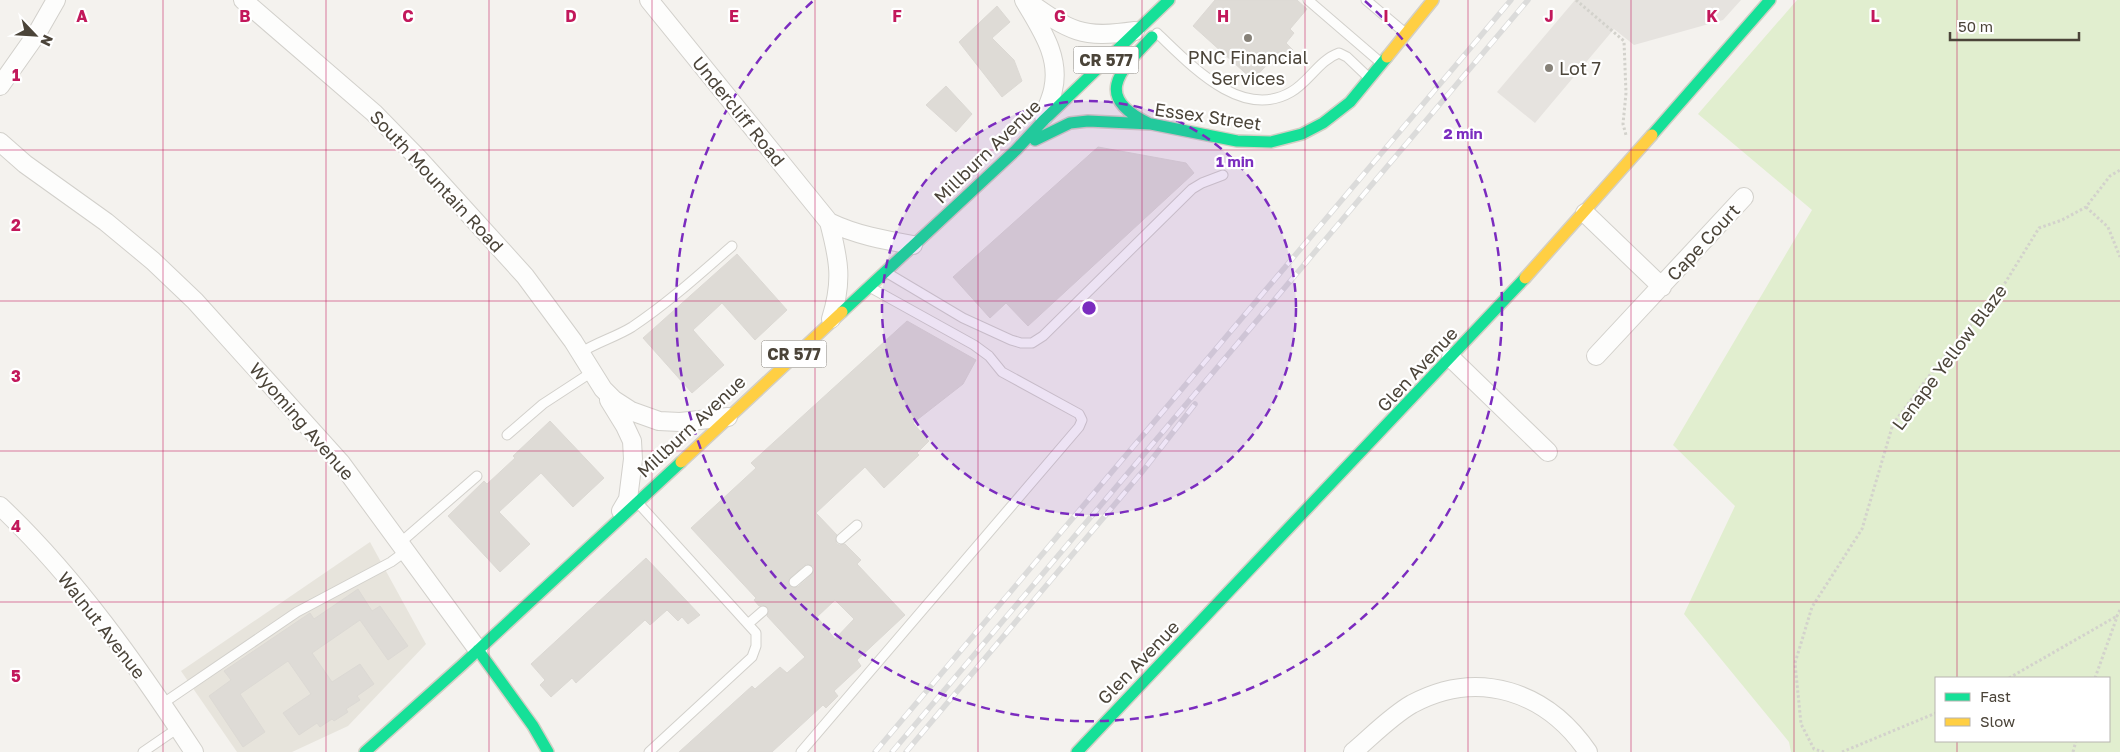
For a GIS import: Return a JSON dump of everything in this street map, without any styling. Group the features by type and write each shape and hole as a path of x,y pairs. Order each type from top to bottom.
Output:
{"main road":[{"name":"Essex Street","path":"1016,150 1054,129 1070,123 1108,121 1151,124 1237,141 1271,142 1302,134 1323,123 1350,102 1432,0"},
{"name":"Glen Avenue","path":"1078,752 1452,358 1585,213 1770,0"},
{"name":"Millburn Avenue","path":"365,752 478,650 636,501 1016,150 1135,31 1171,11"},
{"path":"1151,124 1125,110 1118,102 1115,85 1122,71 1156,33 1171,11"},
{"name":"Wyoming Avenue","path":"478,650 533,726 548,752"}],"street":[{"path":"0,86 36,35 56,0"},
{"name":"South Mountain Road","path":"243,0 374,113 526,276 603,389 625,426 632,442 633,459 628,499 614,522"},
{"name":"Undercliff Road","path":"649,0 829,222 837,253 839,284 830,321"},
{"path":"1025,0 1055,21 1072,30 1092,34 1135,31"},
{"path":"1025,0 1053,55 1053,89 1043,121"},
{"name":"Wyoming Avenue","path":"0,142 25,164 106,222 153,261 196,301 341,463 478,650"},
{"name":"Cape Court","path":"1596,356 1744,197"},
{"name":"Cape Court","path":"1585,213 1662,287"},
{"name":"Undercliff Road","path":"829,222 850,232 913,245"},
{"path":"1452,358 1548,452"},
{"name":"South Mountain Road","path":"603,389 614,400 631,411 650,419 680,422 728,417"},
{"name":"Walnut Avenue","path":"0,506 47,554 123,647 194,752"},
{"path":"1353,752 1411,705 1442,692 1470,687 1495,688 1533,701 1563,723 1588,752"}],"lane":[{"path":"1308,0 1382,64"},
{"path":"1366,0 1406,34"},
{"path":"1156,33 1204,76 1230,93 1254,99 1270,98 1292,91 1330,56 1339,53 1347,57 1369,78"},
{"path":"885,271 963,318 1011,340 1021,343 1032,343 1043,336 1192,189 1202,183 1223,176"},
{"path":"580,353 595,343 630,328 663,305 732,246"},
{"path":"801,752 1080,427 1082,420 1079,414 1002,372 989,356 974,345 868,286"},
{"path":"507,435 543,404 592,372"},
{"path":"162,704 296,612 391,562 403,547 477,476"},
{"path":"636,501 756,633 756,646 752,656 649,752"},
{"path":"841,539 857,524"},
{"path":"794,582 808,570"},
{"path":"748,624 763,611"},
{"path":"143,752 178,728"}],"path":[{"path":"1576,0 1624,41 1626,92 1623,124 1628,138"},
{"path":"2120,170 2110,176 2086,207 2108,227 2120,257"},
{"name":"Lenape Yellow Blaze","path":"1824,752 1814,750 1801,724 1795,664 1812,607 1862,529 1893,424 2005,283 2039,228 2062,220 2086,207"},
{"path":"2095,677 2120,610"},
{"path":"2011,677 2118,615"},
{"path":"1842,752 1935,712"}],"shaded area":[{"name":"Lot 7","path":"1575,0 1741,0 1723,20 1634,45 1614,29 1535,123 1497,92"},
{"path":"370,542 426,644 348,726 292,752 237,752 181,671"}],"green space":[{"path":"1797,0 2120,0 2120,752 1791,752 1789,742 1684,614 1735,506 1673,445 1812,210 1698,114"}],"building":[{"name":"PNC Financial Services","path":"1215,0 1297,0 1307,9 1290,29 1294,33 1286,43 1293,50 1280,65 1272,59 1253,80 1193,26"},
{"path":"997,6 1010,22 992,38 1014,60 1022,81 1002,97 959,42"},
{"path":"946,86 972,114 956,132 926,105"},
{"path":"1098,147 1186,163 1194,173 1028,326 1006,303 990,318 953,277"},
{"path":"737,254 787,310 755,340 722,303 693,330 724,365 692,393 643,338"},
{"path":"907,321 976,360 963,384 913,423 929,441 917,453 919,455 884,488 865,467 816,513 837,535 836,543 839,545 845,544 861,560 857,564 905,615 857,660 861,666 834,691 838,696 826,708 823,705 772,752 679,752 752,686 755,689 780,667 787,673 805,657 767,616 769,610 767,607 759,606 754,600 756,598 691,528 756,468 751,463","holes":["806,564 813,566 812,574 798,587 790,586 788,583 790,578","835,600 854,619 835,639 817,617"]},
{"path":"550,421 604,478 573,507 541,473 499,512 530,544 500,572 448,516 484,481 487,484 515,458 513,456"},
{"path":"646,558 700,615 688,624 682,617 678,621 667,610 650,625 645,620 576,683 572,678 551,697 540,685 545,680 531,664"},
{"path":"358,589 372,611 380,606 408,646 388,660 360,620 312,653 332,682 360,664 374,684 357,696 360,700 346,709 348,712 320,727 317,723 299,735 283,713 311,694 288,661 240,694 265,732 243,747 209,696 231,680 224,671 310,613 314,619"}],"railway":[{"path":"875,752 1511,0"},
{"path":"892,752 1528,0"},
{"path":"906,752 1142,472 1195,404"}],"traffic: fast":[{"path":"842,312 1016,150 1043,121 1169,0"},
{"path":"1652,135 1770,0"},
{"path":"1148,123 1131,113 1121,103 1116,93 1117,82 1122,72 1152,37"},
{"path":"1035,140 1070,123 1088,121 1151,124 1237,141 1271,142 1302,134 1323,123 1350,102 1387,57"},
{"path":"1077,752 1525,278"},
{"path":"365,752 681,462"},
{"path":"478,650 533,726 548,752"}],"traffic: slow":[{"path":"1387,57 1433,0"},
{"path":"1525,278 1652,135"},
{"path":"681,462 842,312"}],"place":[{"name":"PNC Financial Services","path":"1248,38"},
{"name":"Lot 7","path":"1549,68"}]}
